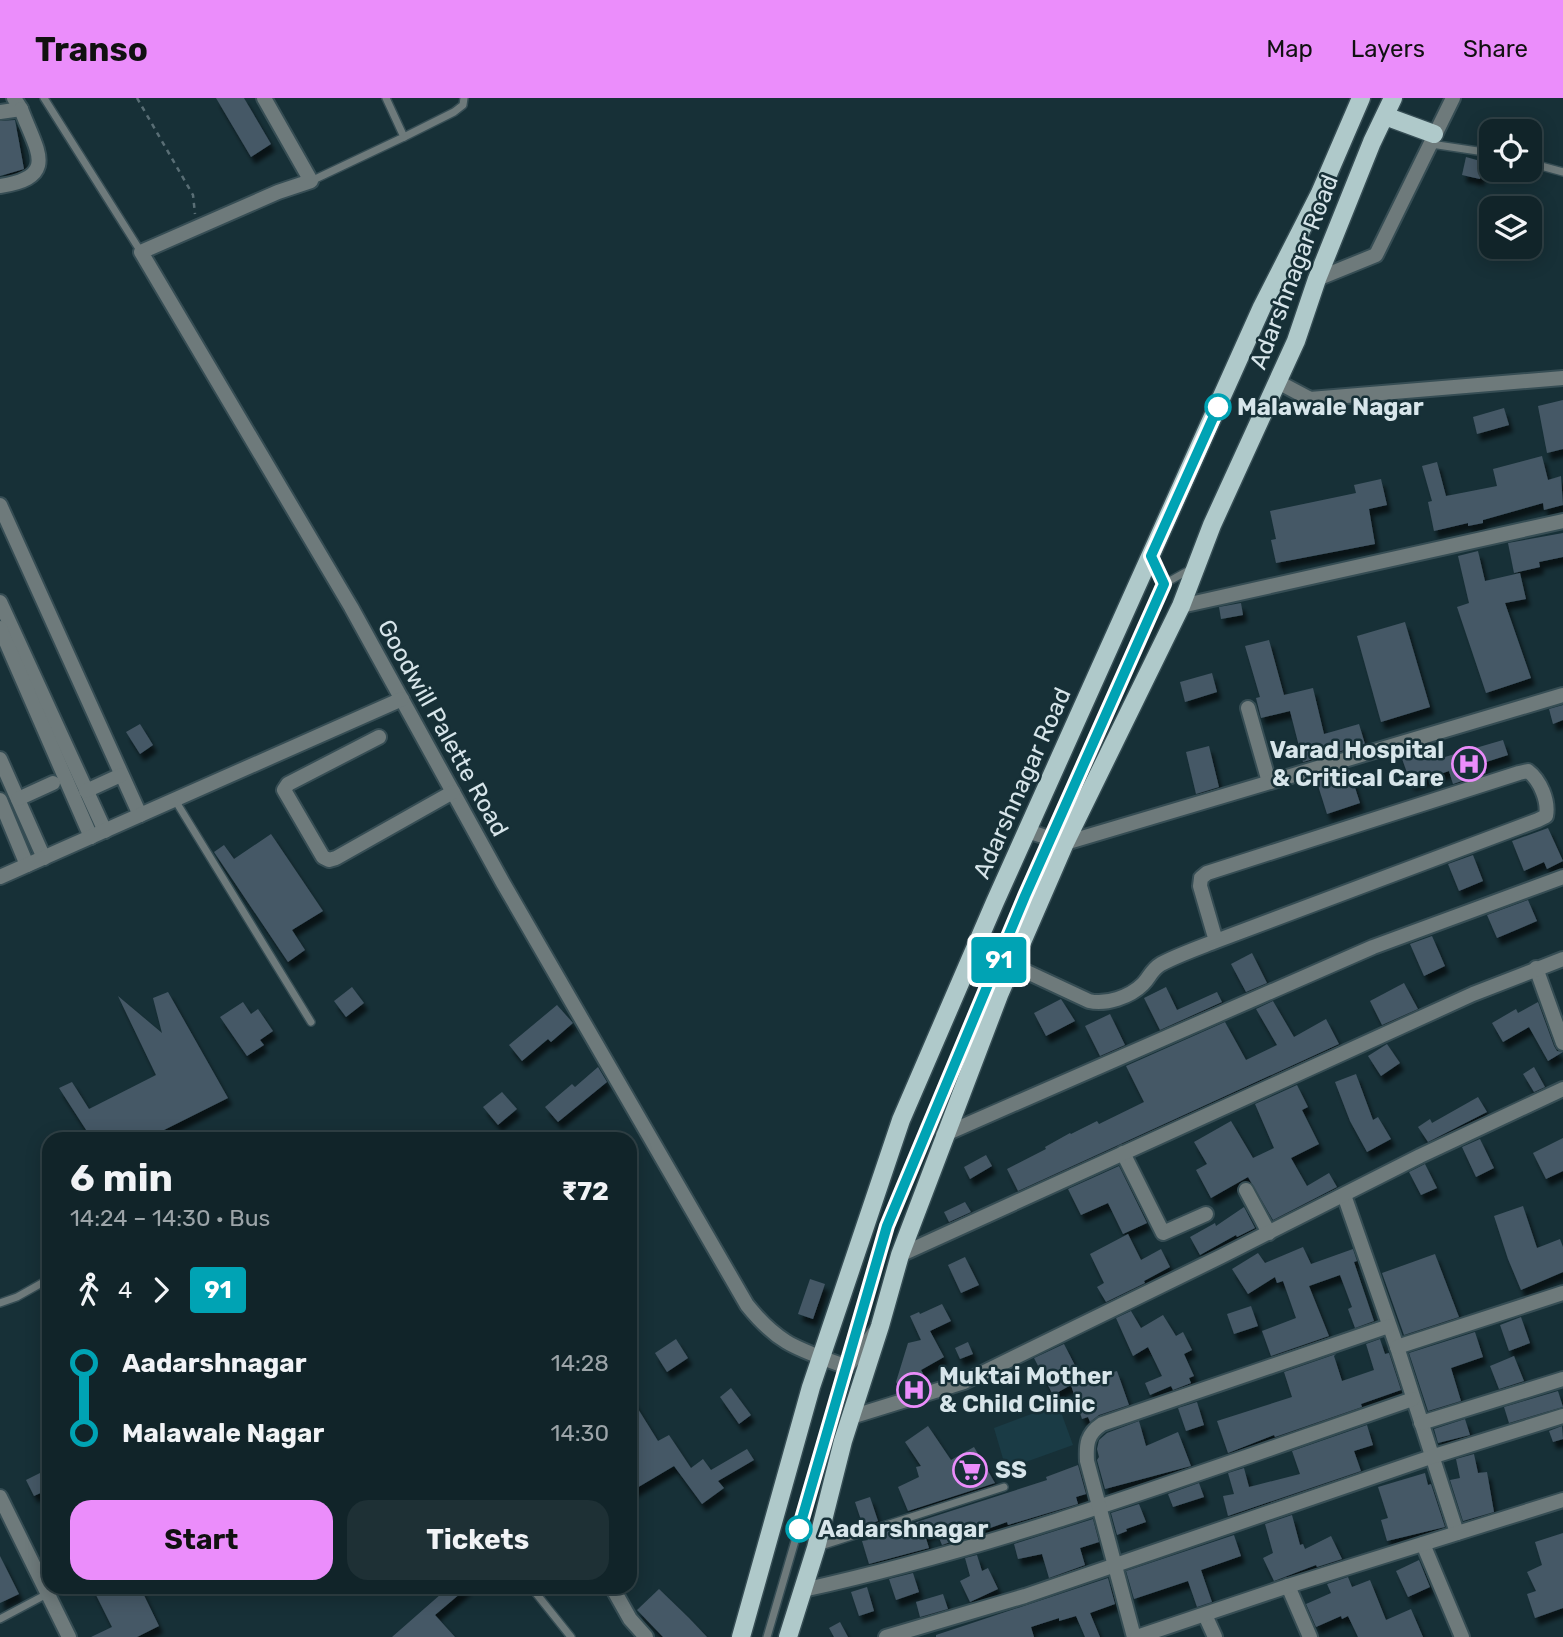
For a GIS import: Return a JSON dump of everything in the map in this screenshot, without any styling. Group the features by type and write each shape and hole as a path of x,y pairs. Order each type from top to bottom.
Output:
{"main road":[{"name":"Adarshnagar Road","path":"741,1637 811,1387 901,1119 1262,307 1320,193 1361,98"},
{"name":"Adarshnagar Road","path":"788,1637 900,1255 943,1135 1012,965 1058,841 1181,606 1212,525 1296,341 1317,279 1393,98"},
{"path":"1385,116 1432,139"}],"street":[{"path":"141,252 278,192 311,181 264,98"},
{"path":"1317,279 1376,255 1453,98"},
{"path":"0,112 18,104 40,160 32,178 21,183 0,186"},
{"name":"Goodwill Palette Road","path":"141,252 351,607 503,883 747,1305 774,1336 801,1351 846,1367"},
{"path":"1278,382 1310,399 1563,378"},
{"path":"0,505 140,815"},
{"path":"1181,606 1563,521"},
{"path":"0,603 86,791 98,834"},
{"path":"0,628 98,834"},
{"path":"1027,831 1058,841 1563,695"},
{"path":"0,877 402,699"},
{"path":"1248,708 1269,782"},
{"path":"379,737 288,785 284,790 323,857 329,860 336,858 453,792"},
{"path":"0,759 44,858"},
{"path":"1012,965 1088,1001 1101,1004 1136,990 1146,982 1151,970 1161,964 1546,816 1548,807 1535,776 1528,771 1519,773 1207,873 1201,878 1200,886 1216,941"},
{"path":"86,791 121,775"},
{"path":"18,799 53,783"},
{"path":"0,800 27,865"},
{"path":"943,1135 1373,947 1563,877"},
{"path":"900,1255 1473,994 1563,959"},
{"path":"1536,968 1562,1039"},
{"path":"851,1417 964,1382 1420,1156 1563,1089"},
{"path":"1123,1153 1163,1233 1206,1214"},
{"path":"1245,1190 1269,1233"},
{"path":"1344,1195 1457,1533"},
{"path":"1397,1347 1563,1293"},
{"path":"846,1367 880,1326"},
{"path":"1389,1326 1102,1424 1092,1431 1087,1439 1087,1461 1135,1637 1563,1500"},
{"path":"1421,1423 1563,1379"},
{"path":"803,1590 879,1573 1099,1506 1413,1399"},
{"path":"886,1637 1025,1596 1431,1457 1563,1416"},
{"path":"0,1497 4,1516 42,1585"},
{"path":"1423,1544 1462,1637"},
{"path":"1288,1586 1310,1637"},
{"path":"47,1594 69,1637"},
{"path":"616,1594 630,1619 646,1637"},
{"path":"1205,1615 1215,1637"}],"lane":[{"path":"44,98 141,252"},
{"path":"386,98 404,137"},
{"path":"311,181 454,112 463,105 464,98"},
{"path":"1432,139 1479,150"},
{"path":"1542,166 1563,172"},
{"path":"1151,556 1164,584"},
{"path":"767,1637 887,1226 1058,841 1164,584 1197,566"},
{"path":"175,800 311,1022"},
{"path":"0,1303 42,1283"},
{"path":"816,1548 1004,1487"},
{"path":"0,1619 47,1594"},
{"path":"537,1594 571,1637"}],"path":[{"path":"137,98 193,195 198,228"}],"shaded area":[{"path":"1058,1404 1073,1445 1006,1469 994,1428"}],"building":[{"path":"216,98 244,98 271,144 251,157"},
{"path":"15,120 24,169 0,176 0,121"},
{"path":"1466,157 1479,161 1479,179 1462,175"},
{"path":"1563,400 1563,449 1547,453 1538,406"},
{"path":"1504,408 1509,425 1477,434 1473,417"},
{"path":"1542,456 1548,480 1561,476 1563,505 1544,510 1543,503 1483,520 1483,523 1468,526 1468,523 1434,531 1428,502 1432,501 1422,466 1437,462 1446,496 1497,486 1493,469"},
{"path":"1381,479 1387,505 1369,509 1375,544 1276,563 1271,540 1276,539 1270,511 1356,493 1354,485"},
{"path":"1563,533 1563,557 1539,562 1540,567 1514,573 1508,543"},
{"path":"1478,551 1485,581 1520,573 1526,599 1505,603 1531,678 1486,693 1457,607 1469,603 1458,556"},
{"path":"1241,603 1243,615 1221,619 1219,607"},
{"path":"1405,622 1430,707 1381,722 1357,636"},
{"path":"1269,640 1284,695 1313,688 1324,734 1359,724 1365,744 1303,762 1290,711 1261,718 1256,698 1260,697 1245,646"},
{"path":"1212,673 1217,692 1185,702 1180,682"},
{"path":"1563,705 1563,720 1553,724 1549,709"},
{"path":"140,724 153,745 140,754 126,732"},
{"path":"1503,740 1508,755 1483,763 1486,773 1453,784 1449,771 1411,784 1400,753 1433,744 1438,759"},
{"path":"1209,746 1219,787 1196,794 1186,752"},
{"path":"1349,769 1360,803 1327,814 1316,779"},
{"path":"1548,828 1563,861 1547,869 1544,862 1524,871 1512,841"},
{"path":"271,834 323,911 292,930 305,950 288,962 214,852 224,845 234,859"},
{"path":"1473,855 1483,881 1459,891 1448,864"},
{"path":"1528,900 1537,921 1497,938 1487,915"},
{"path":"1432,936 1445,966 1424,976 1410,944"},
{"path":"1252,953 1267,983 1246,992 1231,964"},
{"path":"1404,983 1418,1009 1382,1025 1370,1001"},
{"path":"352,987 364,1003 346,1017 334,1001"},
{"path":"1166,987 1177,1010 1217,992 1222,1002 1160,1030 1144,998"},
{"path":"168,992 228,1098 160,1132 87,1132 59,1088 72,1082 89,1109 156,1075 118,996 162,1033 153,998"},
{"path":"1061,999 1075,1021 1046,1036 1034,1013"},
{"path":"1273,1001 1294,1037 1326,1019 1339,1044 1018,1191 1007,1169 1070,1133 1097,1121 1099,1124 1144,1102 1126,1066 1225,1022 1246,1060 1277,1045 1256,1009"},
{"path":"243,1002 251,1014 258,1009 273,1031 260,1040 264,1045 247,1056 220,1017"},
{"path":"1538,1002 1554,1046 1557,1051 1563,1052 1548,1061 1529,1027 1503,1042 1492,1023 1516,1009 1518,1013"},
{"path":"557,1005 573,1023 551,1042 548,1039 522,1061 509,1045"},
{"path":"1110,1014 1125,1045 1100,1056 1085,1026"},
{"path":"1387,1044 1400,1063 1381,1076 1368,1056"},
{"path":"598,1067 607,1082 558,1122 545,1107 572,1084 575,1087"},
{"path":"1534,1067 1545,1087 1534,1092 1523,1074"},
{"path":"1356,1074 1373,1120 1378,1117 1391,1139 1367,1152 1350,1121 1335,1082"},
{"path":"1297,1085 1308,1107 1302,1110 1319,1144 1291,1158 1307,1186 1329,1173 1337,1187 1273,1220 1248,1177 1211,1198 1196,1170 1207,1164 1194,1142 1231,1121 1253,1158 1274,1148 1255,1104"},
{"path":"502,1092 517,1109 498,1125 483,1107"},
{"path":"1478,1097 1487,1112 1428,1142 1418,1127 1430,1119 1432,1123"},
{"path":"1563,1138 1563,1171 1546,1179 1533,1153"},
{"path":"1480,1139 1494,1168 1476,1177 1462,1147"},
{"path":"986,1155 992,1166 970,1179 964,1167"},
{"path":"1425,1164 1437,1188 1421,1195 1409,1172"},
{"path":"1119,1166 1147,1223 1123,1234 1108,1203 1081,1215 1068,1189"},
{"path":"965,1202 971,1212 949,1222 944,1212"},
{"path":"1523,1206 1537,1248 1560,1239 1563,1247 1563,1272 1521,1290 1494,1216"},
{"path":"1244,1207 1255,1228 1200,1255 1190,1237 1215,1223 1216,1226"},
{"path":"1128,1234 1141,1260 1161,1249 1170,1267 1106,1302 1097,1287 1104,1283 1090,1254"},
{"path":"1303,1247 1311,1264 1353,1249 1357,1261 1354,1262 1374,1321 1355,1328 1348,1309 1352,1307 1340,1275 1309,1286 1329,1336 1271,1356 1262,1331 1296,1318 1283,1281 1277,1283 1275,1277 1248,1294 1232,1269 1258,1253 1265,1263"},
{"path":"1435,1254 1459,1317 1404,1335 1382,1273"},
{"path":"965,1257 979,1285 961,1293 948,1265"},
{"path":"810,1279 825,1284 813,1319 798,1314"},
{"path":"942,1304 951,1321 930,1331 944,1357 921,1370 928,1383 901,1391 896,1382 908,1343 921,1340 910,1316"},
{"path":"1251,1306 1258,1326 1234,1334 1227,1314"},
{"path":"1131,1311 1141,1328 1163,1315 1176,1336 1183,1332 1192,1350 1184,1354 1194,1376 1189,1378 1191,1383 1173,1390 1171,1386 1150,1395 1145,1383 1162,1376 1148,1347 1133,1356 1116,1318"},
{"path":"1521,1317 1530,1343 1509,1351 1500,1325"},
{"path":"1475,1332 1483,1357 1451,1368 1461,1401 1428,1411 1409,1353"},
{"path":"676,1339 688,1358 667,1372 655,1353"},
{"path":"1380,1339 1385,1354 1389,1353 1401,1390 1361,1404 1362,1407 1228,1453 1217,1421 1292,1397 1284,1372 1336,1354 1334,1356 1342,1381 1374,1370 1366,1344"},
{"path":"968,1342 973,1354 960,1359 955,1348"},
{"path":"1064,1344 1083,1381 1117,1371 1129,1405 1099,1415 1090,1422 1088,1417 1082,1419 1071,1385 1053,1395 1034,1358"},
{"path":"1514,1356 1524,1381 1499,1389 1490,1366"},
{"path":"731,1388 751,1415 739,1424 720,1397"},
{"path":"1558,1391 1563,1407 1509,1423 1504,1407"},
{"path":"1197,1402 1204,1425 1186,1431 1178,1408"},
{"path":"637,1407 658,1441 669,1435 691,1468 703,1459 711,1470 747,1449 754,1460 718,1481 724,1488 702,1504 674,1466 637,1488"},
{"path":"1465,1419 1470,1435 1438,1443 1434,1429"},
{"path":"1139,1421 1146,1446 1178,1432 1191,1466 1105,1489 1097,1460 1099,1440 1107,1433"},
{"path":"1367,1425 1373,1445 1354,1451 1361,1471 1228,1516 1223,1496 1234,1494 1228,1473 1244,1468 1249,1487 1300,1474 1292,1451"},
{"path":"928,1426 951,1460 974,1447 995,1483 908,1511 898,1487 919,1477 916,1467 921,1466 905,1442"},
{"path":"1562,1426 1563,1439 1553,1442 1549,1431"},
{"path":"1474,1454 1478,1473 1487,1472 1494,1512 1463,1521 1450,1480 1460,1478 1456,1459"},
{"path":"1078,1465 1086,1494 1076,1497 1078,1504 1008,1525 1007,1522 942,1545 936,1530 925,1535 929,1548 869,1564 862,1541 868,1540 867,1538 1047,1480 1046,1477"},
{"path":"42,1472 42,1492 34,1496 26,1480"},
{"path":"1425,1473 1445,1527 1387,1541 1381,1520 1388,1518 1378,1487"},
{"path":"1199,1483 1204,1497 1173,1507 1168,1494"},
{"path":"870,1497 878,1521 863,1526 855,1502"},
{"path":"1139,1504 1146,1522 1117,1535 1111,1513"},
{"path":"1292,1515 1300,1545 1303,1544 1305,1549 1331,1536 1342,1559 1317,1567 1316,1565 1274,1581 1263,1558 1273,1553 1265,1524"},
{"path":"1093,1519 1099,1542 1080,1548 1085,1565 1049,1578 1042,1554 1018,1559 1014,1544"},
{"path":"1563,1533 1563,1608 1535,1618 1527,1594 1536,1591 1527,1572 1542,1565 1535,1542"},
{"path":"1234,1535 1241,1556 1201,1570 1212,1602 1197,1607 1188,1581 1134,1599 1126,1571"},
{"path":"977,1555 982,1571 988,1568 998,1589 970,1602 960,1581 970,1576 965,1558"},
{"path":"0,1556 19,1594 0,1603"},
{"path":"1419,1560 1430,1587 1408,1597 1396,1571"},
{"path":"913,1573 919,1592 896,1600 889,1579"},
{"path":"1348,1577 1352,1587 1370,1580 1386,1620 1411,1609 1423,1637 1358,1637 1348,1616 1342,1619 1341,1616 1316,1627 1306,1604 1331,1593 1327,1584"},
{"path":"1108,1578 1115,1604 1090,1613 1100,1637 1085,1637 1076,1616 1031,1627 1034,1637 936,1637 936,1635"},
{"path":"867,1587 874,1611 859,1616 851,1592"},
{"path":"659,1589 707,1637 663,1637 637,1610"},
{"path":"96,1594 143,1594 159,1626 137,1637 91,1637 112,1627"},
{"path":"441,1594 460,1594 435,1615 455,1637 392,1637"},
{"path":"943,1594 948,1609 920,1617 916,1602"},
{"path":"840,1622 848,1637 834,1637 829,1628"}],"bus line":[{"name":"91","path":"799,1529 887,1226 1025,896 1164,584 1151,556 1218,407"}],"place":[{"name":"Malawale Nagar","path":"1218,407"},
{"name":"Varad Hospital & Critical Care","path":"1469,764"},
{"name":"Muktai Mother & Child Clinic","path":"914,1390"},
{"name":"SS","path":"970,1470"},
{"name":"Aadarshnagar","path":"799,1529"}]}
